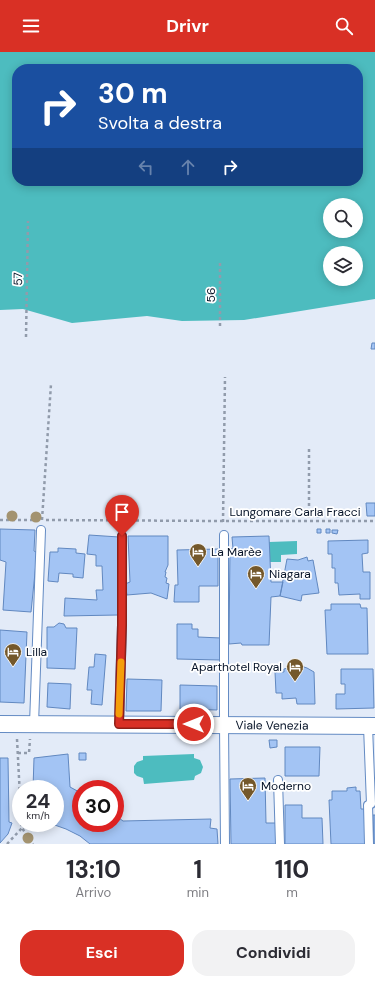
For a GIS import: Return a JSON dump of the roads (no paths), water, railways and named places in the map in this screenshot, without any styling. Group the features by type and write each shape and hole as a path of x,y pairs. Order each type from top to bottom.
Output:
{"street":[{"name":"Viale Venezia","path":"0,724 224,724 372,726"}],"lane":[{"path":"32,724 41,530"},
{"path":"224,534 225,844"},
{"path":"119,724 122,625 122,536"},
{"path":"369,844 368,805 371,804 372,726"},
{"path":"278,780 280,844"}],"water":[{"path":"0,52 375,52 375,299 244,320 182,321 147,316 72,323 23,309 0,310"},
{"path":"297,541 297,554 281,555 281,562 270,562 269,542"},
{"path":"194,754 194,758 200,760 203,767 201,773 195,776 194,780 144,784 143,778 134,773 134,766 137,762 143,760 143,756"}],"place":[{"name":"La Marèe","path":"198,567"},
{"name":"Niagara","path":"256,589"},
{"name":"Lilla","path":"13,667"},
{"name":"Aparthotel Royal","path":"295,682"},
{"name":"Moderno","path":"248,801"}]}
